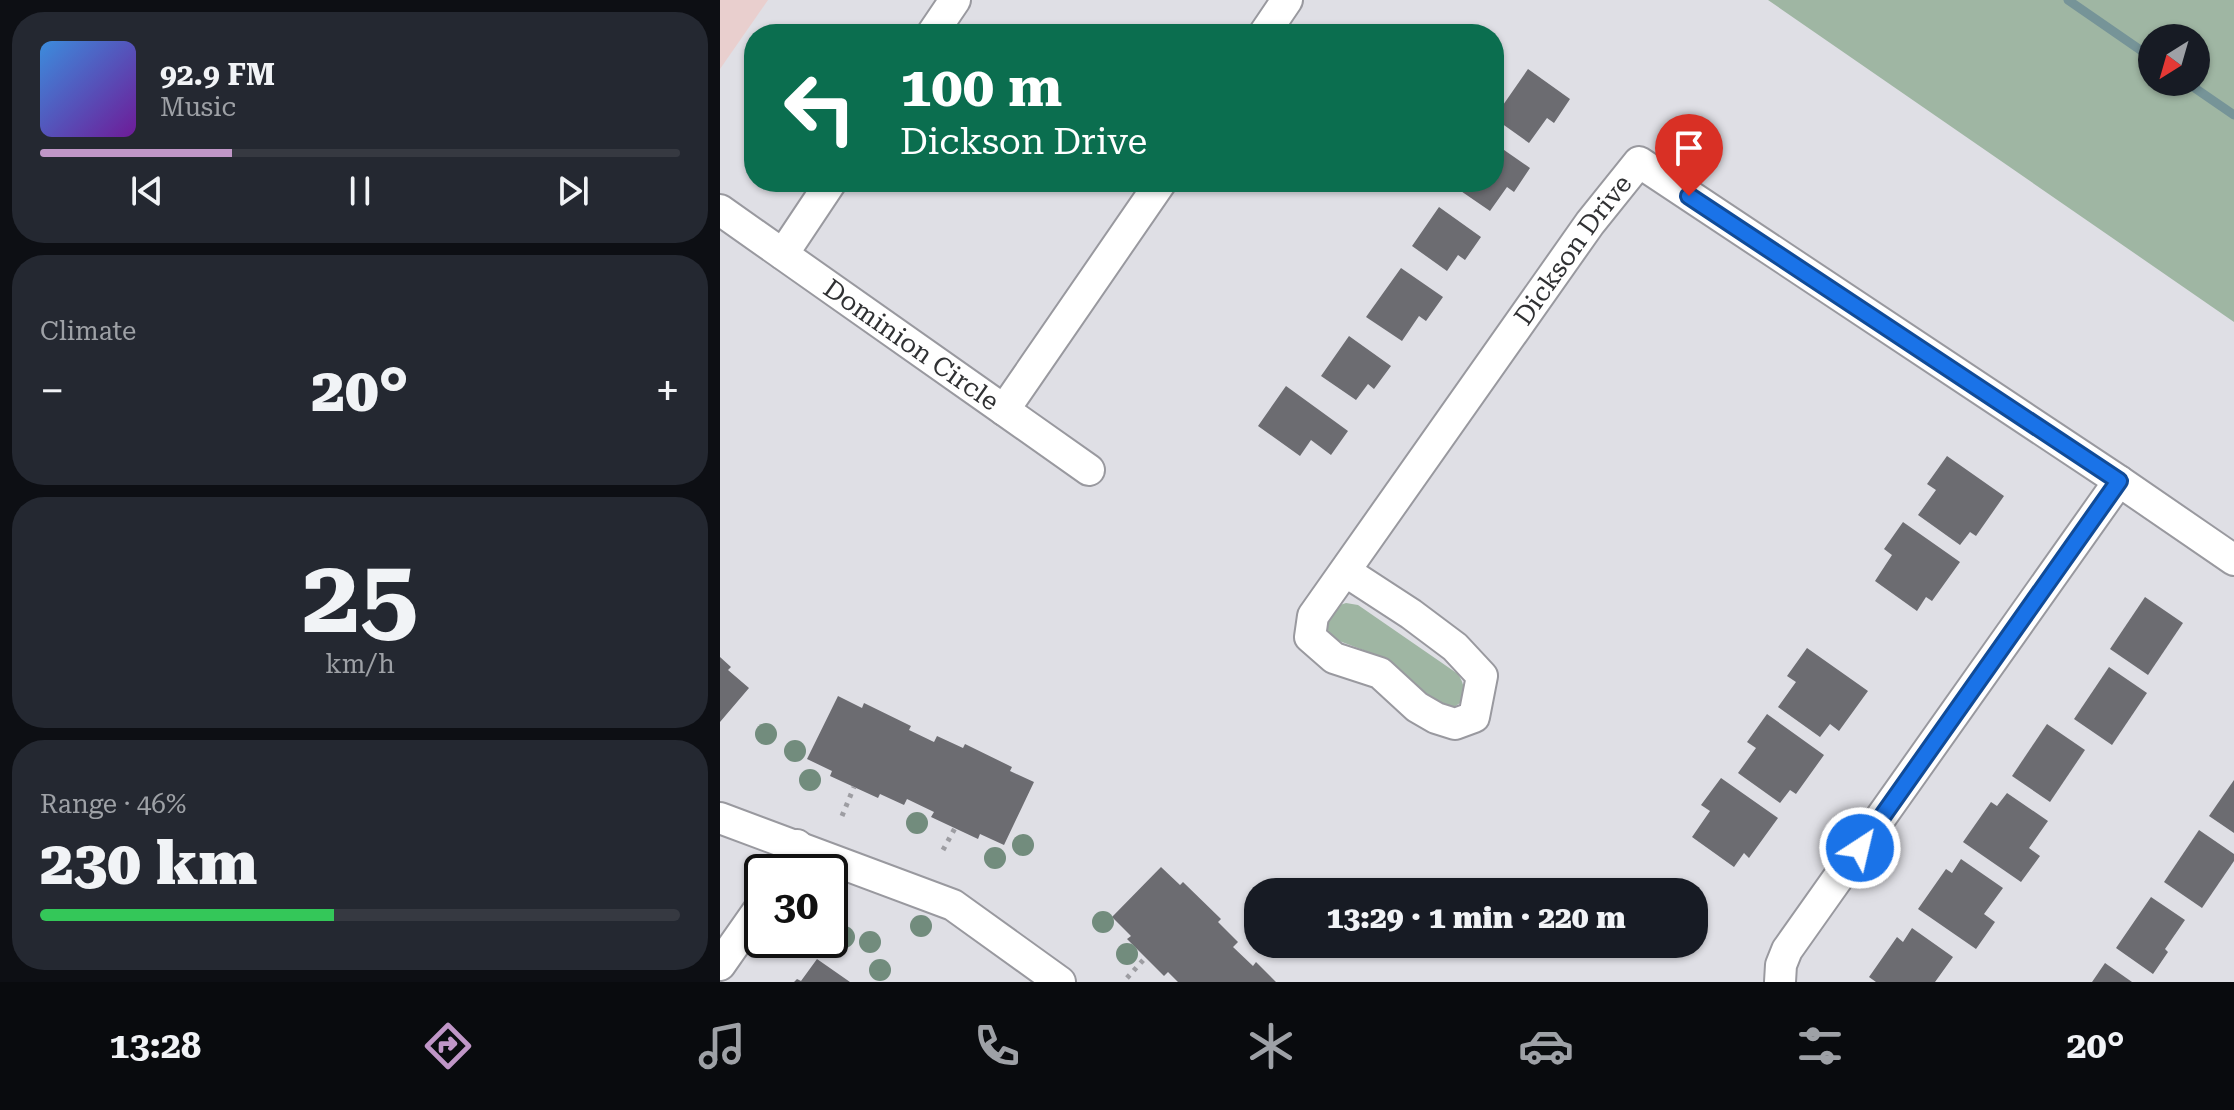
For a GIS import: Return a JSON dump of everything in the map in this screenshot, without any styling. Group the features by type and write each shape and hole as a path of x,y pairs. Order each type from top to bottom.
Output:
{"street":[{"path":"939,24 955,0"},
{"path":"1271,24 1287,0"},
{"name":"Dickson Drive","path":"1345,571 1455,647 1482,676 1474,717 1455,724 1436,718 1417,707 1380,673 1334,658 1310,637 1313,616 1590,223 1639,162 2234,560"},
{"path":"783,254 824,192"},
{"name":"Dominion Circle","path":"720,210 1004,410 1154,192"},
{"path":"1004,410 1089,470"},
{"path":"1780,982 1781,965 1787,950 2119,481"},
{"path":"720,818 782,854"},
{"path":"848,875 953,905 1060,982"},
{"path":"720,965 744,931"}],"path":[{"path":"842,816 854,787"},
{"path":"943,850 955,828"},
{"path":"1127,978 1146,957"}],"shaded area":[{"path":"720,0 768,0 751,24 744,24 744,34 720,69"}],"green space":[{"path":"1768,0 2234,0 2234,322"},
{"path":"1346,603 1358,605 1458,674 1464,688 1460,703 1451,709 1440,710 1379,656 1334,639 1327,629 1327,618 1334,607"}],"building":[{"path":"1528,69 1570,99 1554,123 1547,118 1529,143 1504,125 1504,104"},
{"path":"1504,150 1530,168 1514,192 1507,187 1504,191"},
{"path":"1462,192 1503,192 1490,211"},
{"path":"1439,207 1481,237 1465,260 1458,255 1447,271 1412,246"},
{"path":"1401,268 1443,297 1426,321 1419,316 1402,341 1366,317"},
{"path":"1349,336 1391,366 1374,389 1368,384 1356,400 1321,376"},
{"path":"1286,386 1348,431 1331,455 1311,440 1300,456 1258,426"},
{"path":"1947,456 2004,496 1976,536 1970,532 1960,545 1918,515 1936,490 1927,484"},
{"path":"1903,522 1960,562 1932,601 1926,597 1917,611 1875,581 1892,555 1884,549"},
{"path":"2145,597 2183,623 2148,675 2110,649"},
{"path":"1807,648 1868,691 1839,731 1830,724 1820,737 1778,707 1796,682 1787,676"},
{"path":"720,657 731,667 728,670 749,688 720,722"},
{"path":"2109,667 2147,693 2112,745 2074,719"},
{"path":"838,696 862,708 864,703 911,726 909,730 934,742 937,736 963,748 965,744 1012,767 1010,771 1034,782 1004,845 980,834 978,839 931,817 934,812 907,799 904,805 880,794 878,798 830,776 832,771 807,759"},
{"path":"1767,714 1824,755 1796,794 1790,790 1780,803 1738,773 1756,748 1747,742"},
{"path":"2047,724 2085,750 2050,802 2012,776"},
{"path":"1721,778 1778,818 1749,858 1744,853 1734,867 1692,837 1710,811 1701,805"},
{"path":"2234,780 2234,833 2209,816"},
{"path":"2007,793 2048,821 2029,848 2040,856 2021,882 1963,842 1991,802 1997,806"},
{"path":"2199,830 2234,854 2234,861 2202,908 2164,882"},
{"path":"1961,859 2003,888 1984,914 1995,922 1976,949 1918,909 1946,869 1952,873"},
{"path":"1161,867 1180,885 1183,882 1221,919 1218,922 1238,942 1233,947 1244,958 1253,966 1256,962 1276,982 1178,982 1168,972 1164,976 1127,939 1131,936 1112,917"},
{"path":"2151,897 2185,920 2165,949 2168,952 2153,974 2116,948"},
{"path":"1912,928 1953,957 1935,982 1876,982 1869,977 1897,937 1903,942"},
{"path":"817,959 850,982 794,982 797,979 801,981"},
{"path":"2105,963 2132,982 2092,982"}],"waterway":[{"path":"2068,0 2138,48"},
{"path":"2206,96 2234,115"}],"route":[{"path":"1689,196 2119,481 1860,848"}]}
